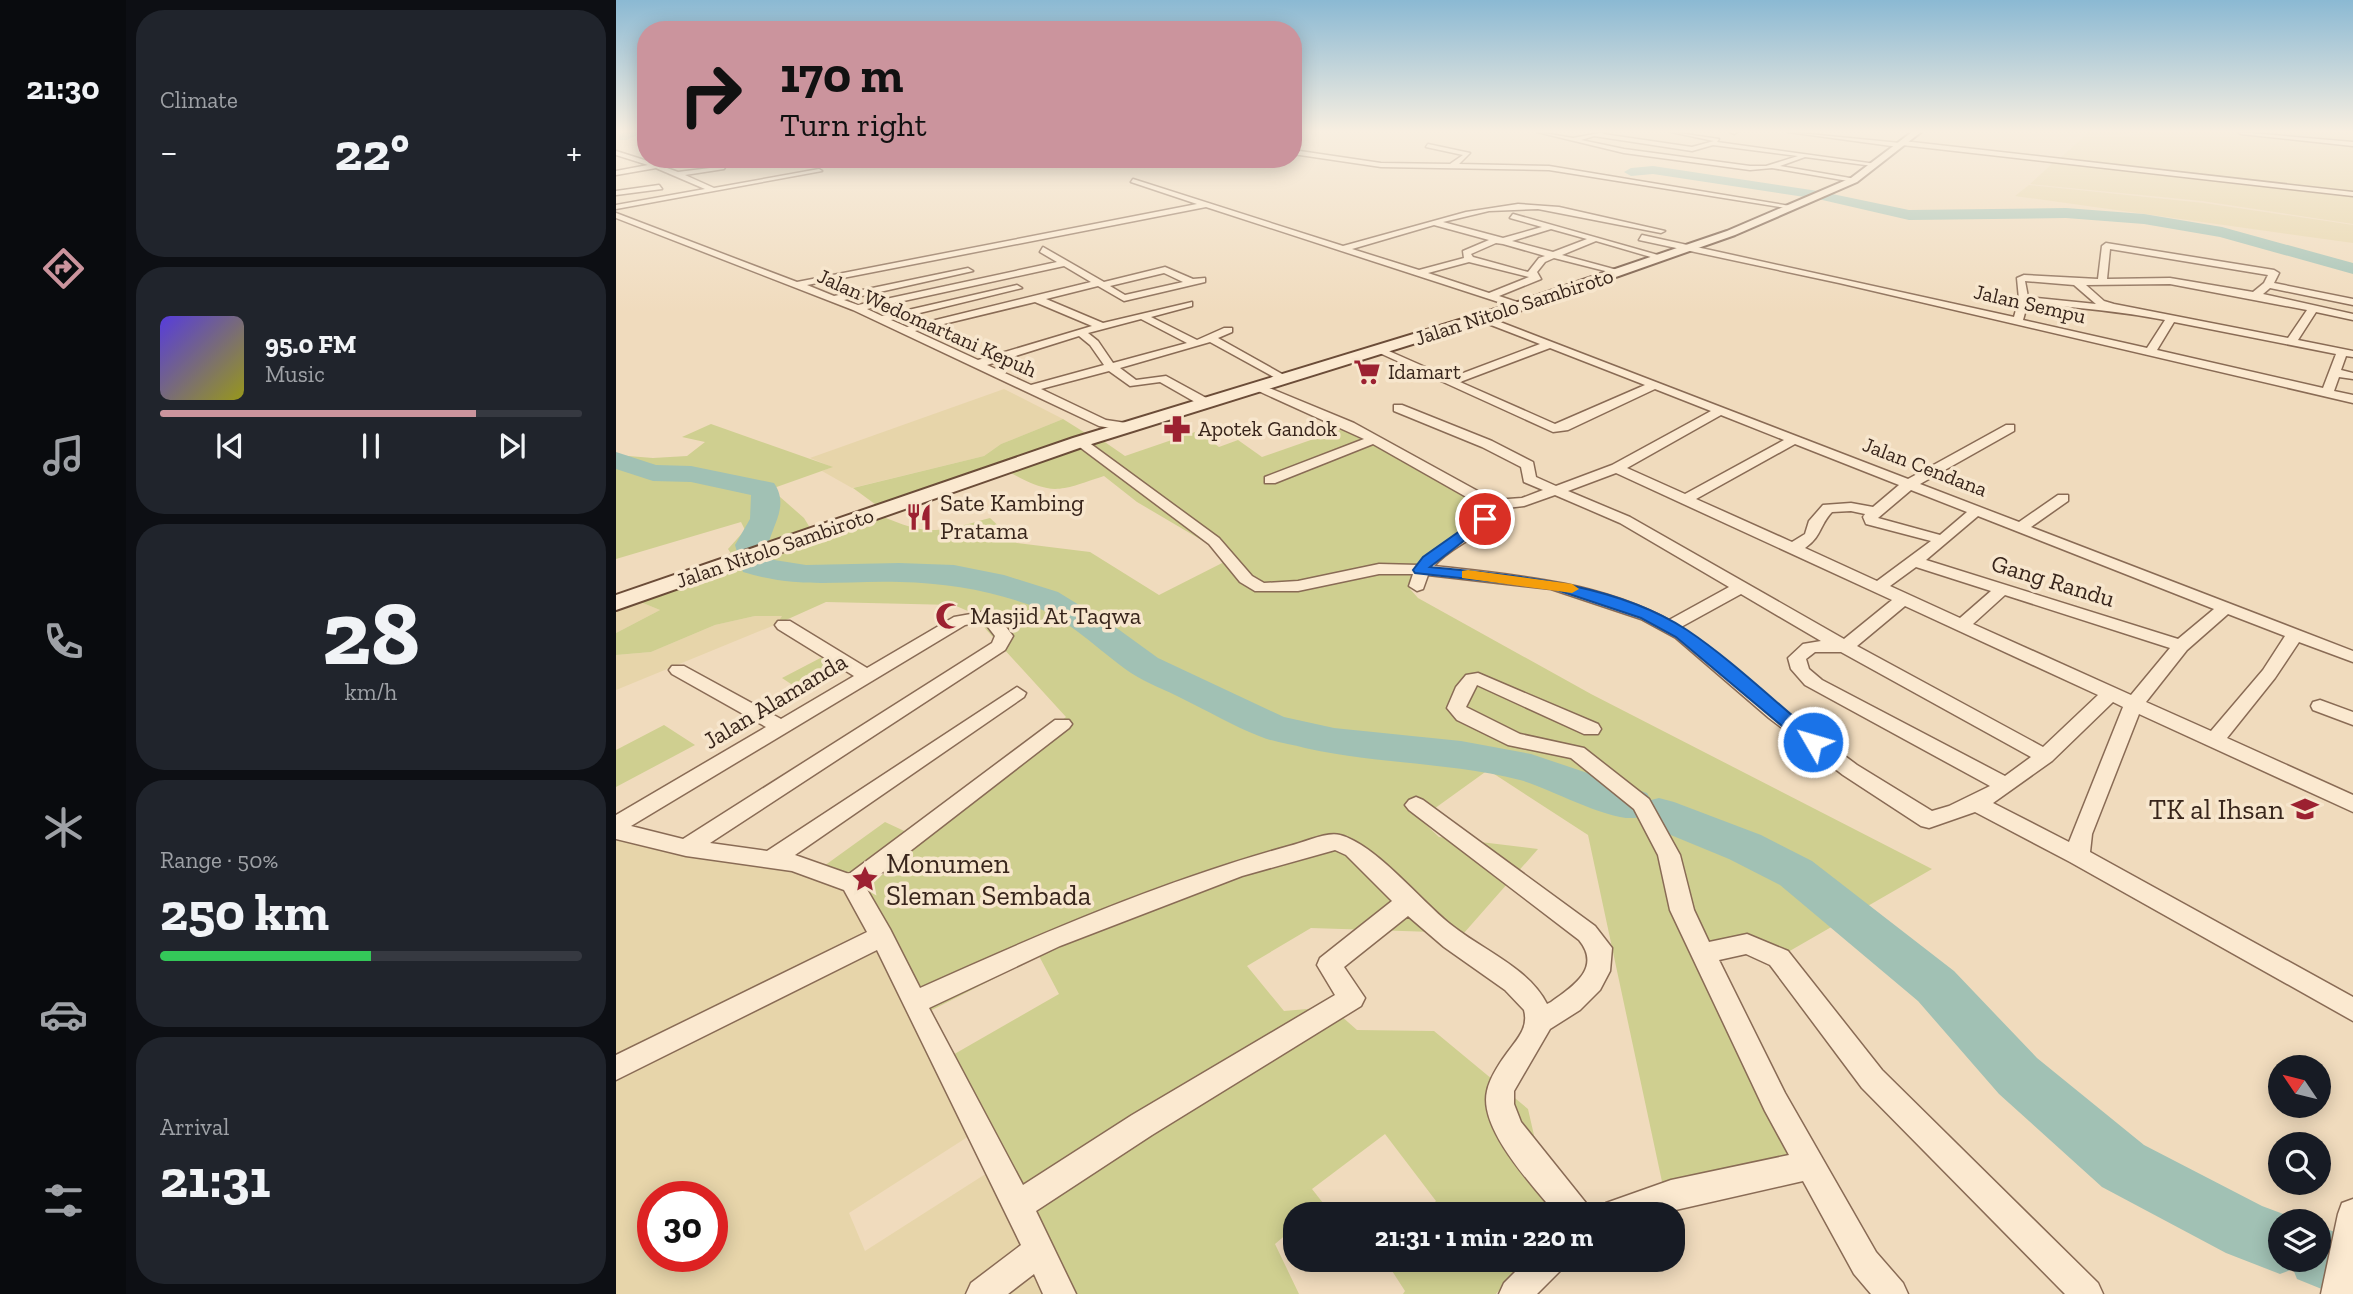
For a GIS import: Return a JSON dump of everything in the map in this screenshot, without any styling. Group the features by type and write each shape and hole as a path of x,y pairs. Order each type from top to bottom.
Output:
{"street":[{"path":"616,207 698,192"},
{"path":"1171,192 1520,306"},
{"path":"1701,192 1792,207"},
{"name":"Jalan Nitolo Sambiroto","path":"616,603 1079,442 1102,429 1129,427 1618,273 1731,233 1826,192"},
{"path":"795,285 1210,204"},
{"path":"1345,248 1433,222 1487,210 1516,207 1586,214 1661,231 1576,262"},
{"path":"1487,210 1554,225 1661,257"},
{"path":"1469,259 1466,253 1497,241 1586,214"},
{"name":"Jalan Wedomartani Kepuh","path":"616,215 857,308 1029,389 1102,429"},
{"path":"1433,222 1618,273"},
{"path":"1538,277 1532,273 1537,263 1597,238"},
{"name":"Jalan Sempu","path":"1642,238 2151,351 2353,399"},
{"path":"2102,282 2105,246 2146,251 2147,263 2268,284 2315,289 2353,302"},
{"path":"904,331 1073,290 1102,284 1165,270 1197,281 1129,298 1102,284 1065,263 1044,254"},
{"path":"1420,273 1469,259 1538,277"},
{"path":"857,308 1065,263"},
{"path":"1037,269 1073,290"},
{"path":"833,299 973,270 981,280"},
{"path":"2018,321 2024,299 2020,280 2024,278 2102,282 2147,275 2353,317"},
{"path":"998,277 1036,299 1102,326"},
{"path":"1490,296 1538,277"},
{"path":"2077,282 2101,303 2112,307"},
{"path":"2255,295 2268,284"},
{"path":"883,320 1017,288"},
{"path":"974,365 1080,332 1189,304 1164,290"},
{"path":"2024,299 2087,307 2112,307 2350,352 2327,393"},
{"path":"2292,341 2313,309"},
{"path":"1142,316 1197,344"},
{"path":"2151,351 2172,317"},
{"name":"Jalan Cendana","path":"1482,318 2353,657"},
{"path":"1029,389 1197,344 1228,330"},
{"path":"1080,332 1094,343 1110,366 1134,384 1162,378 1206,403"},
{"path":"1212,339 1285,379"},
{"path":"1450,382 1551,344"},
{"path":"1378,350 1548,426 1559,428 1655,385"},
{"path":"2336,373 2353,376"},
{"path":"1258,387 1375,439 1492,505 1524,502 1617,468 1720,411"},
{"path":"1398,408 1504,452 1528,465 1529,479 1625,520 1921,691 2045,756"},
{"path":"1943,540 1871,522 1870,516 1909,484 2010,428"},
{"path":"1270,480 1375,439"},
{"path":"1684,500 1795,439"},
{"path":"1079,442 1214,541 1255,585 1271,590 1378,569 1419,578 1553,584 1610,601 1670,626 1831,757 1929,820 1978,805 2061,745 2110,694"},
{"path":"1617,468 2353,804"},
{"path":"2021,527 2063,498"},
{"path":"1419,578 1428,560 1485,519 1492,505"},
{"path":"1794,548 1812,536 1816,521 1828,508 1851,507 1874,512"},
{"path":"1879,587 1943,540 1977,510"},
{"name":"Gang Randu","path":"1913,561 2000,591 2180,646"},
{"path":"1670,626 1741,587"},
{"path":"1962,625 2000,591"},
{"path":"1904,598 1845,647 1809,648 1797,657 1797,666 1816,684 1838,697 2006,785"},
{"path":"2078,856 2081,834 2133,705 2180,646 2226,607"},
{"name":"Jalan Alamanda","path":"616,825 960,621 975,616 987,619 1001,630 1003,641 686,848"},
{"path":"784,625 866,675"},
{"path":"2214,741 2269,674 2295,634"},
{"path":"678,670 779,726"},
{"path":"1591,729 1478,680 1469,682 1457,708 1464,716 1515,740 1577,753 1636,798 1653,820 1669,855 1682,910 1776,1102 1865,1263 1892,1294"},
{"path":"772,859 1017,692"},
{"path":"2320,706 2353,719"},
{"path":"852,884 1062,724"},
{"path":"1416,805 1587,933 1600,948 1598,968 1587,985 1556,1014 1539,1022"},
{"path":"1978,805 2078,856 2353,1010"},
{"path":"616,831 686,848 772,859 817,869 852,884 882,936 1019,1205 1060,1294"},
{"path":"914,1003 1087,926 1237,869 1336,842 1354,849 1408,902 1524,993 1538,1012 1539,1022 1527,1047 1506,1076 1500,1101 1515,1136 1566,1202"},
{"path":"1019,1205 1142,1125 1352,998 1328,965 1408,902"},
{"path":"616,1068 882,936"},
{"path":"1703,953 1747,944 1779,958 1872,1079 2087,1294"},
{"path":"1651,1202 1777,1170 1811,1166"},
{"path":"2337,1294 2353,1214"},
{"path":"982,1294 1040,1250"},
{"path":"1515,1294 1537,1272"}],"shaded area":[{"path":"2020,192 2101,192 2204,203 2353,225 2353,243 2015,196"},
{"path":"2115,192 2330,192 2353,195 2353,224 2202,201"},
{"path":"1004,389 1063,419 1001,444 984,456 852,488 822,471 832,467 810,458"},
{"path":"633,599 660,610 616,633 616,604"},
{"path":"755,616 783,616 777,624 616,690 616,655 651,652 715,625"},
{"path":"616,827 856,880 980,1129 849,1213 865,1251 998,1166 1060,1294 616,1294"}],"green space":[{"path":"1063,419 1087,434 883,510 853,488 984,456 1001,444"},
{"path":"711,424 833,467 771,489 804,518 815,536 879,515 910,527 934,530 990,518 1017,543 1090,552 1159,595 1232,558 1137,502 1104,476 1055,489 1035,485 1007,471 1099,438 1125,456 1198,431 1219,447 1238,440 1262,457 1348,427 1492,505 1495,524 1420,566 1410,589 1418,598 1591,694 1932,869 1781,956 1745,941 1695,951 1800,1164 1664,1191 1588,835 1488,770 1420,819 1439,837 1538,849 1464,933 1311,928 1247,966 1284,1011 1331,1007 1357,1030 1434,1031 1528,1109 1549,1202 1435,1202 1385,1134 1312,1189 1322,1202 1283,1202 1283,1237 1275,1244 1283,1261 1283,1272 1288,1272 1299,1294 1059,1294 944,1060 1059,994 1039,956 920,1016 856,880 824,866 885,822 915,836 1066,717 970,612 954,605 826,602 777,624 782,616 755,616 715,625 651,652 616,655 616,633 660,610 633,599 737,563 728,549 745,530 741,522 616,559 616,455 653,458 687,456 705,442 682,437"},
{"path":"830,653 842,660 794,686 782,678"},
{"path":"664,725 695,745 616,787 616,750"},
{"path":"1393,1272 1516,1272 1496,1294 1403,1294 1405,1291"}],"waterway":[{"path":"1801,192 1909,215 1938,217 2066,213 2144,219 2222,232 2353,269"},
{"path":"616,460 653,473 691,474 764,489 766,512 750,545 754,565 780,573 806,575 899,572 954,575 993,582 1046,599 1106,636 1145,666 1274,728 1334,741 1461,755 1531,768 1576,787 1632,804"},
{"path":"1659,813 1745,847 1796,873 1936,986 2018,1076 2123,1166 2248,1231 2268,1238"},
{"path":"2331,1262 2353,1270"}],"slow traffic":[{"path":"1468,574 1520,579 1572,589"}],"place":[{"name":"Idamart","path":"1367,372"},
{"name":"Apotek Gandok","path":"1177,429"},
{"name":"Sate Kambing Pratama","path":"919,517"},
{"name":"Masjid At Taqwa","path":"949,616"},
{"name":"TK al Ihsan","path":"2305,809"},
{"name":"Monumen Sleman Sembada","path":"865,879"}],"route":[{"path":"1485,519 1428,560 1420,570 1553,584 1647,615 1682,634 1813,742"}]}
